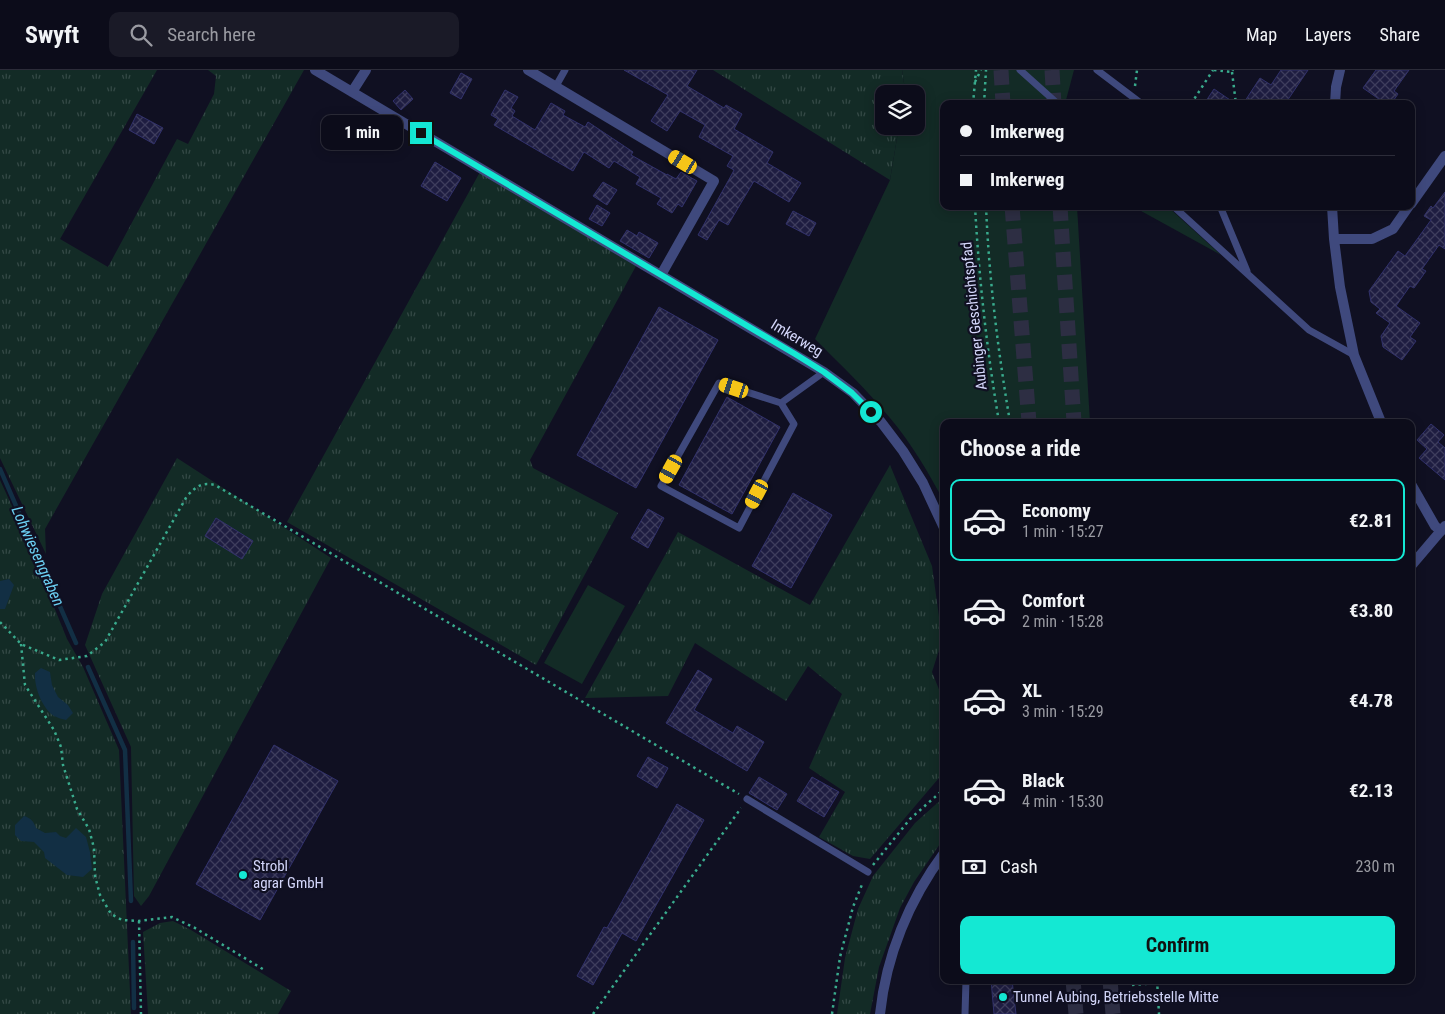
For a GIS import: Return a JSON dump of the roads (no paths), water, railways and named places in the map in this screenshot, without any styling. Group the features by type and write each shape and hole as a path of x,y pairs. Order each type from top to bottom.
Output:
{"street":[{"name":"Imkerweg","path":"315,70 824,372 852,393 881,422 923,483 940,519"},
{"path":"352,92 366,70"},
{"path":"528,70 714,181 661,275"},
{"path":"1335,100 1340,70"},
{"path":"1415,198 1445,156"},
{"path":"1332,210 1340,287 1354,355 1380,419"},
{"path":"1334,239 1372,239 1393,229 1406,210"},
{"path":"1415,491 1435,526 1443,529 1415,561"},
{"path":"880,1014 883,989 897,941 912,904 931,870 940,858"}],"lane":[{"path":"556,86 565,70"},
{"path":"1020,70 1054,100"},
{"path":"1097,70 1137,100"},
{"path":"1177,210 1309,330 1354,355"},
{"path":"1222,210 1248,274"},
{"path":"781,403 824,372"},
{"path":"719,383 781,403 794,424 739,528 661,486 719,383"},
{"path":"747,799 868,872"},
{"path":"965,1014 966,984"}],"water":[{"path":"9,579 14,585 5,609 0,609 0,581"},
{"path":"41,668 50,672 52,685 58,697 68,705 73,713 66,720 56,717 50,712 40,697 35,673"},
{"path":"24,816 32,820 36,828 45,833 56,832 66,838 76,828 86,837 92,869 83,877 67,875 45,858 44,852 34,842 21,841 15,835 15,825"}],"waterway":[{"name":"Lohwiesengraben","path":"0,469 76,643"},
{"path":"88,667 125,750 131,901"},
{"path":"133,942 134,1008"}],"tunnel":[{"path":"1001,70 1003,100"},
{"path":"1052,70 1054,100"},
{"path":"1012,210 1029,419"},
{"path":"1060,210 1074,419"},
{"path":"1073,984 1076,1014"},
{"path":"1110,984 1113,1014"}],"place":[{"name":"Strobl agrar GmbH","path":"243,875"},
{"name":"Tunnel Aubing, Betriebsstelle Mitte","path":"1003,997"}]}
